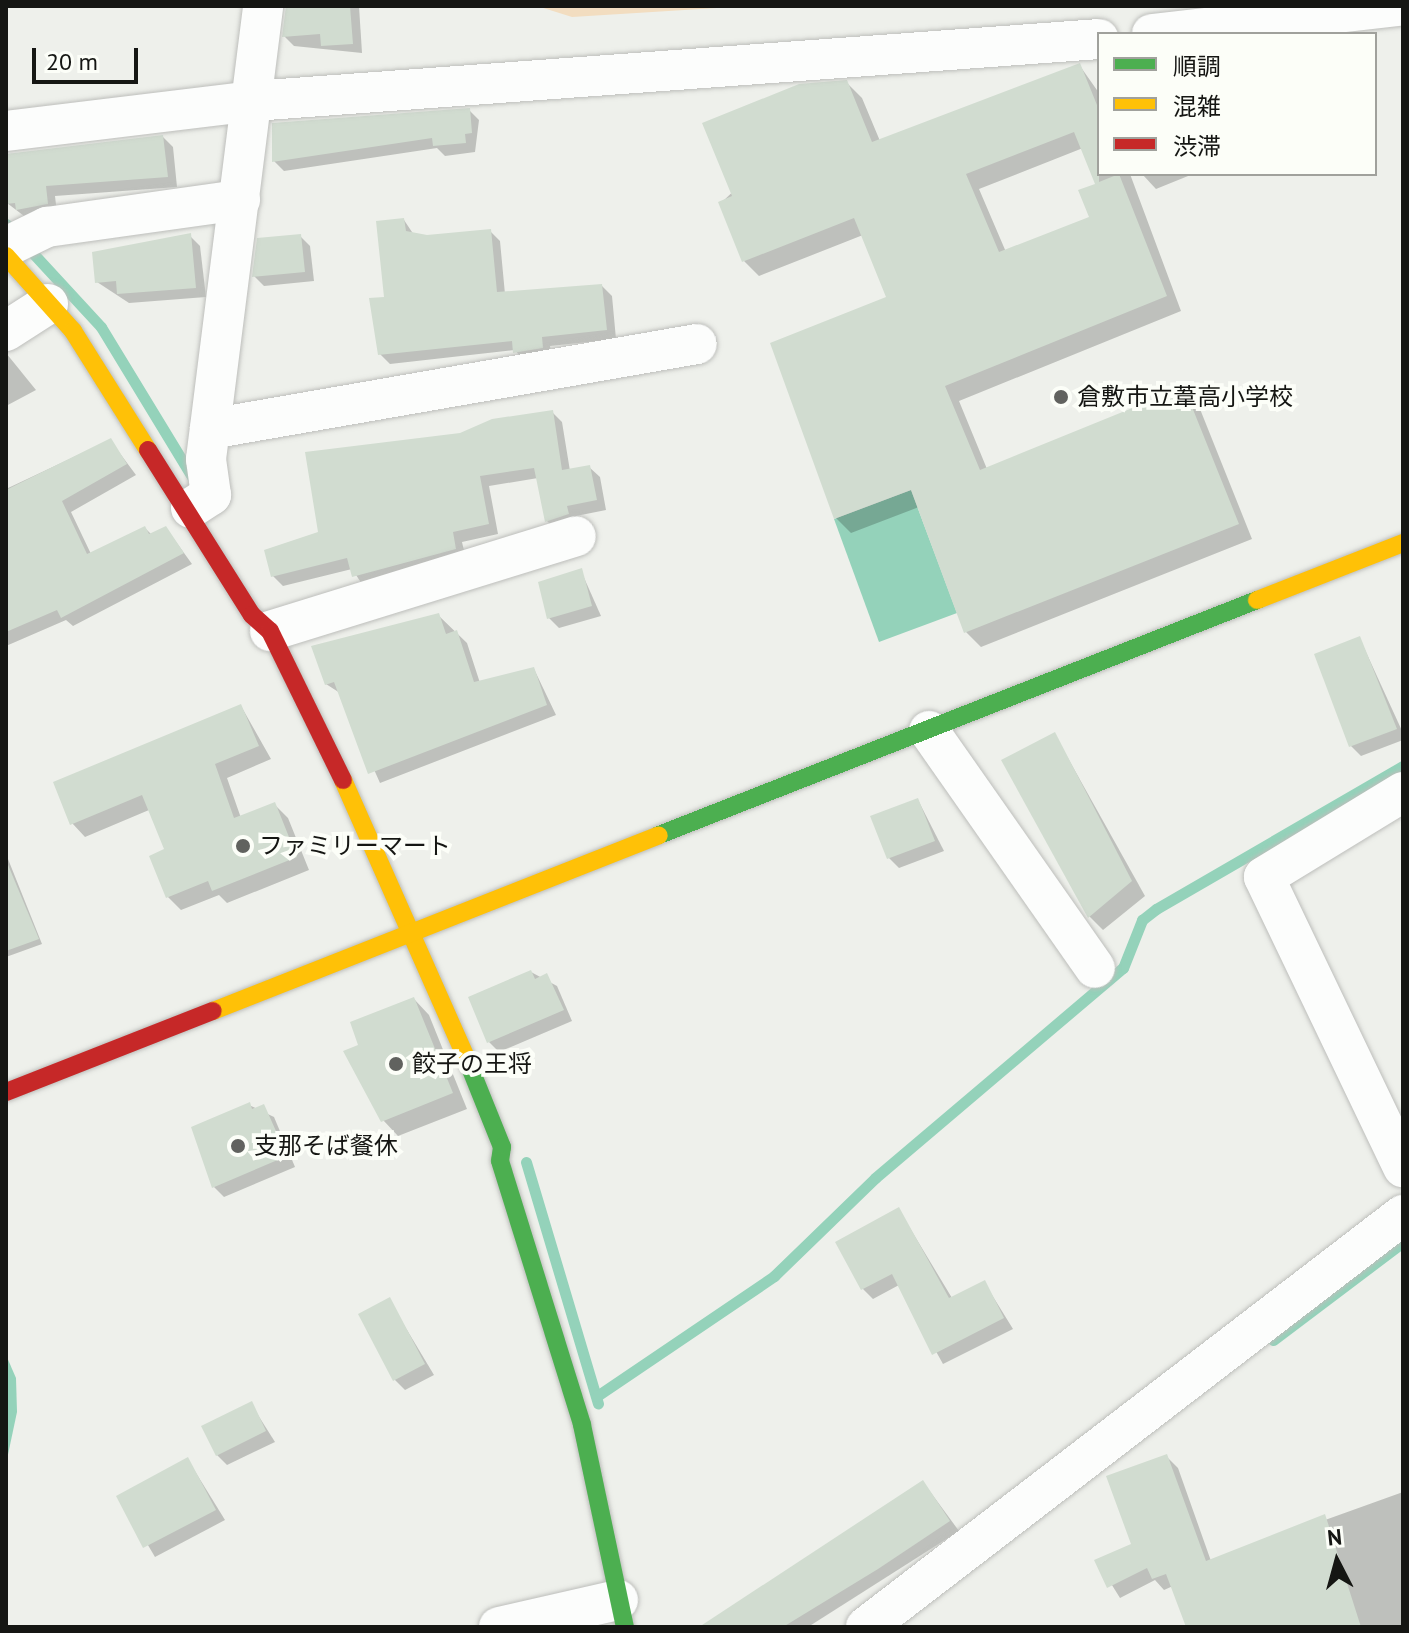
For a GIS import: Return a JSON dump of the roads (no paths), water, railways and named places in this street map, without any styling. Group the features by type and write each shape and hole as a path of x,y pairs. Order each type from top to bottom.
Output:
{"street":[{"path":"200,503 263,6"},
{"path":"1170,32 1398,6"},
{"path":"6,131 253,101 1097,39"},
{"path":"240,200 47,227 13,246 48,304 200,503 252,615 270,631 414,931 502,1147 500,1161 582,1425 621,1614 499,1627"},
{"path":"6,331 48,304"},
{"path":"210,429 697,344"},
{"path":"270,631 576,536"},
{"path":"6,1092 1403,543"},
{"path":"929,731 1095,968"},
{"path":"1403,792 1264,877 1403,1167"},
{"path":"866,1627 1403,1215"}],"waterway":[{"path":"6,224 101,327 194,480"},
{"path":"597,1396 774,1276 875,1178 1123,968 1142,920 1156,909 1403,766"},
{"path":"526,1162 598,1403"},
{"path":"1273,1340 1403,1242"}],"place":[{"name":"倉敷市立葦高小学校","path":"1061,397"},
{"name":"ファミリーマート","path":"243,846"},
{"name":"餃子の王将","path":"396,1064"},
{"name":"支那そば餐休","path":"238,1146"}]}
